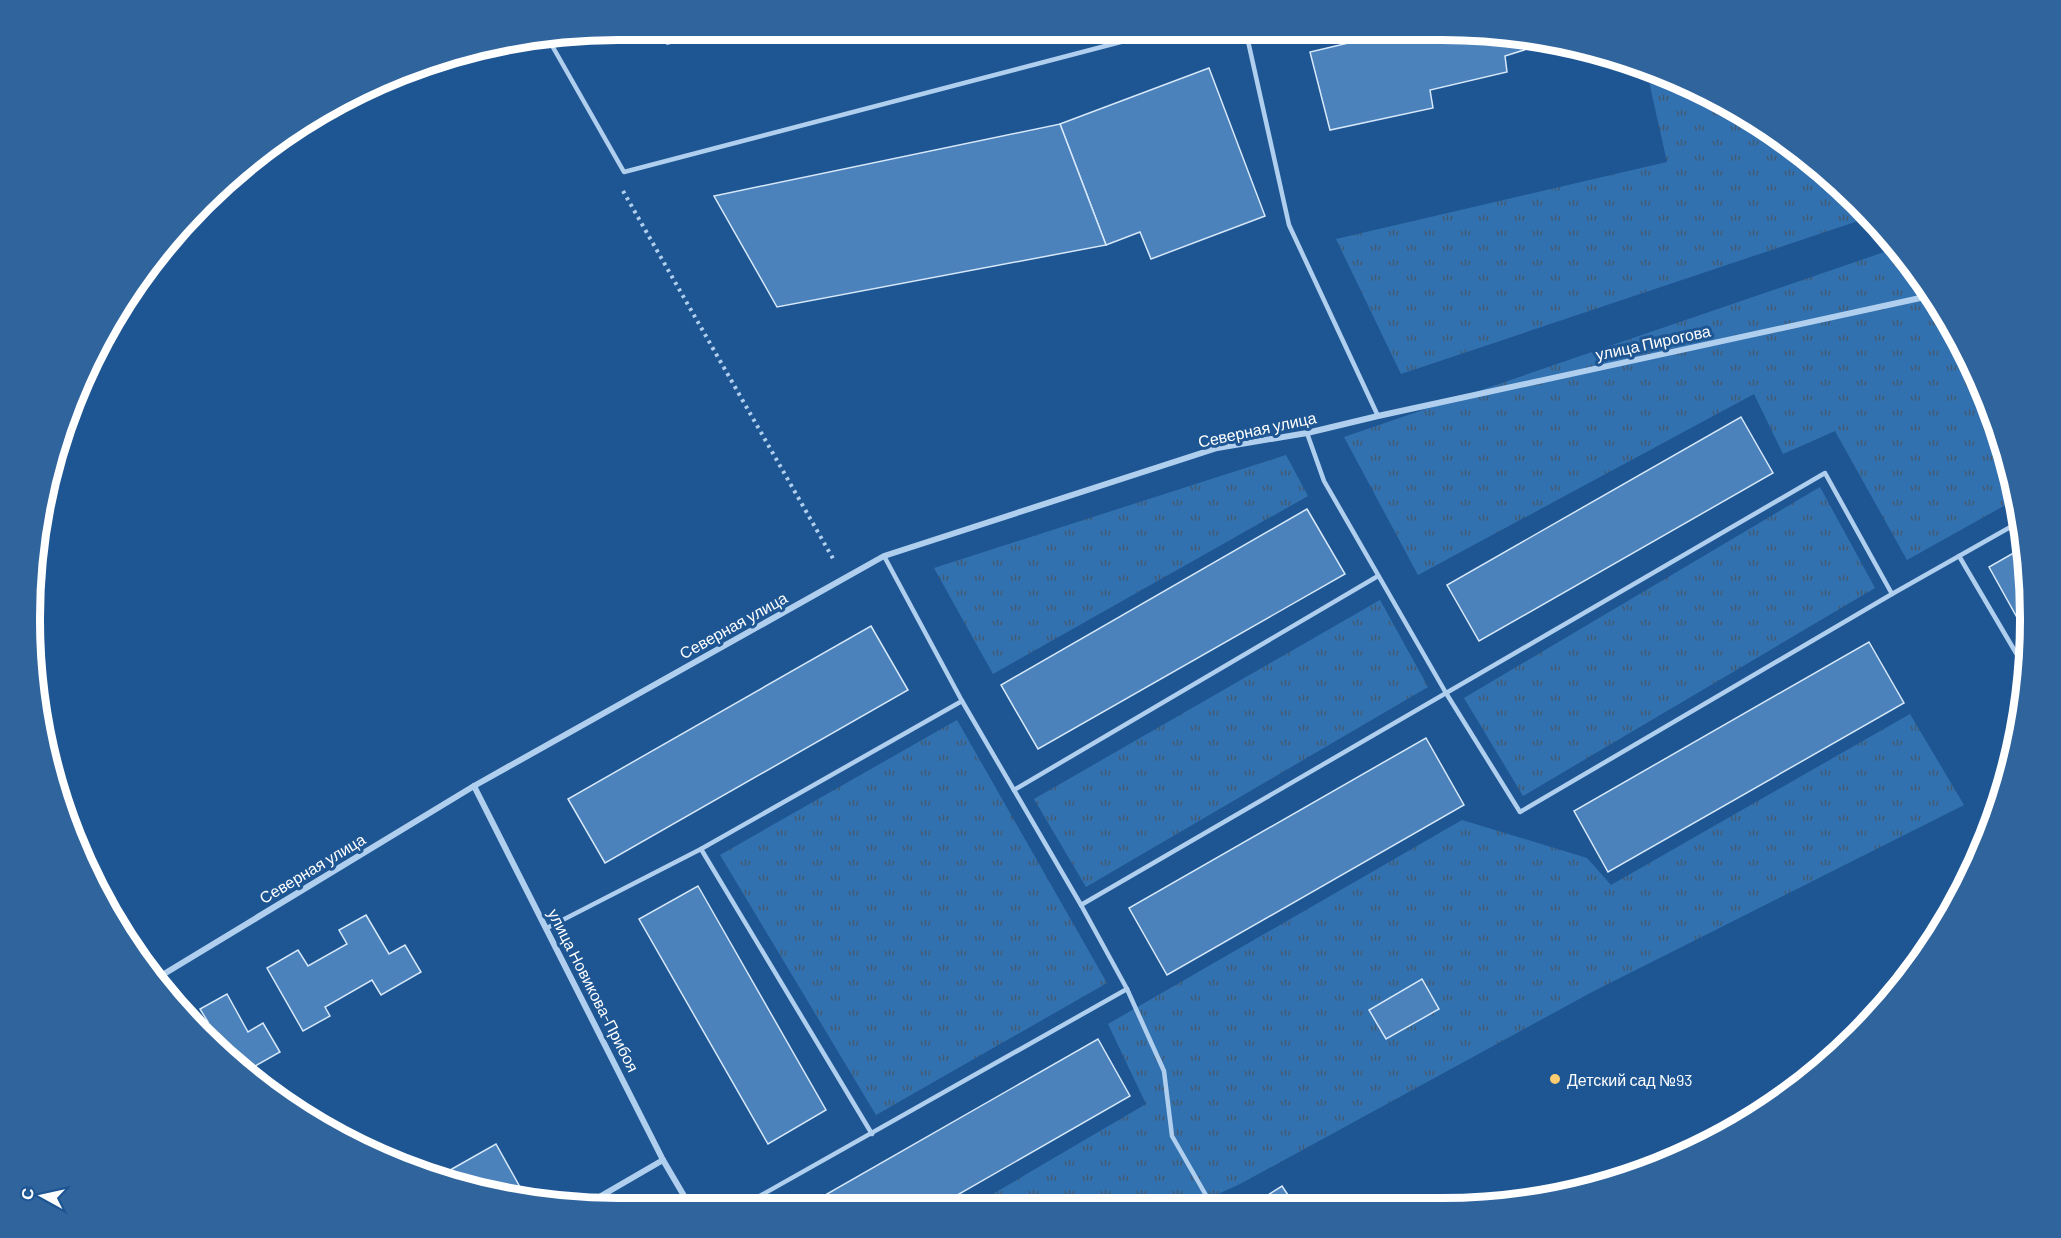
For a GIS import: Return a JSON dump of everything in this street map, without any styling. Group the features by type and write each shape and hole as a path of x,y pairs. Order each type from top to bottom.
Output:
{"street":[{"name":"улица Пирогова","path":"1378,416 1923,298"},
{"name":"Северная улица","path":"163,975 474,786 884,556 1217,448 1307,433 1378,416"},
{"name":"улица Новикова-Прибоя","path":"474,786 548,928 663,1160 685,1198"},
{"path":"599,1197 663,1160"}],"lane":[{"path":"551,44 624,172 1128,40"},
{"path":"1248,40 1289,225 1378,416"},
{"path":"1307,433 1324,482 1446,693 1520,812 2013,526"},
{"path":"1081,905 1825,473 1892,594"},
{"path":"884,556 962,701 1081,905 1127,989 1164,1071 1172,1136 1208,1198"},
{"path":"1959,556 2019,658"},
{"path":"1014,790 1378,576"},
{"path":"548,928 701,849 962,701"},
{"path":"701,849 872,1134"},
{"path":"756,1198 1127,989"}],"path":[{"path":"618,182 844,578"}],"green space":[{"path":"1649,79 1698,100 1763,138 1823,184 1860,220 1401,374 1336,239 1667,162"},
{"path":"1888,251 1923,298 1961,363 1990,433 2008,503 1907,560 1835,431 1783,454 1754,394 1418,575 1344,437"},
{"path":"1286,455 1308,496 993,674 934,568"},
{"path":"1820,487 1875,588 1523,796 1464,698"},
{"path":"1380,600 1428,687 1086,887 1034,799"},
{"path":"1910,714 1964,805 1592,992 1240,1184 1209,1198 986,1198 1146,1104 1108,1024 1462,820 1587,858 1611,885"},
{"path":"957,720 1107,983 876,1115 720,855"}],"building":[{"path":"666,40 685,40 667,44"},
{"path":"1361,40 1442,40 1532,48 1505,56 1507,72 1430,90 1433,108 1330,130 1310,52"},
{"path":"1209,68 1265,216 1151,259 1140,232 1106,245 1060,124"},
{"path":"1060,124 1106,245 777,307 714,196"},
{"path":"1741,417 1773,473 1479,641 1447,585"},
{"path":"1307,509 1345,574 1038,749 1001,685"},
{"path":"2017,551 2020,623 1989,567"},
{"path":"871,626 908,690 605,863 568,799"},
{"path":"1869,642 1904,703 1608,872 1574,811"},
{"path":"1426,738 1464,805 1167,975 1129,908"},
{"path":"698,886 826,1110 768,1144 639,919"},
{"path":"366,915 389,954 405,945 421,972 381,995 372,980 325,1007 330,1016 303,1031 267,968 298,950 308,966 347,944 339,930"},
{"path":"1422,979 1439,1009 1386,1039 1369,1010"},
{"path":"227,994 248,1032 263,1023 280,1052 253,1067 206,1023 208,1022 200,1009"},
{"path":"1098,1039 1130,1096 952,1198 820,1198"},
{"path":"496,1144 521,1189 469,1178 448,1171"},
{"path":"1282,1186 1290,1198 1263,1198"}],"place":[{"name":"Детский сад №93","path":"1555,1079"}]}
